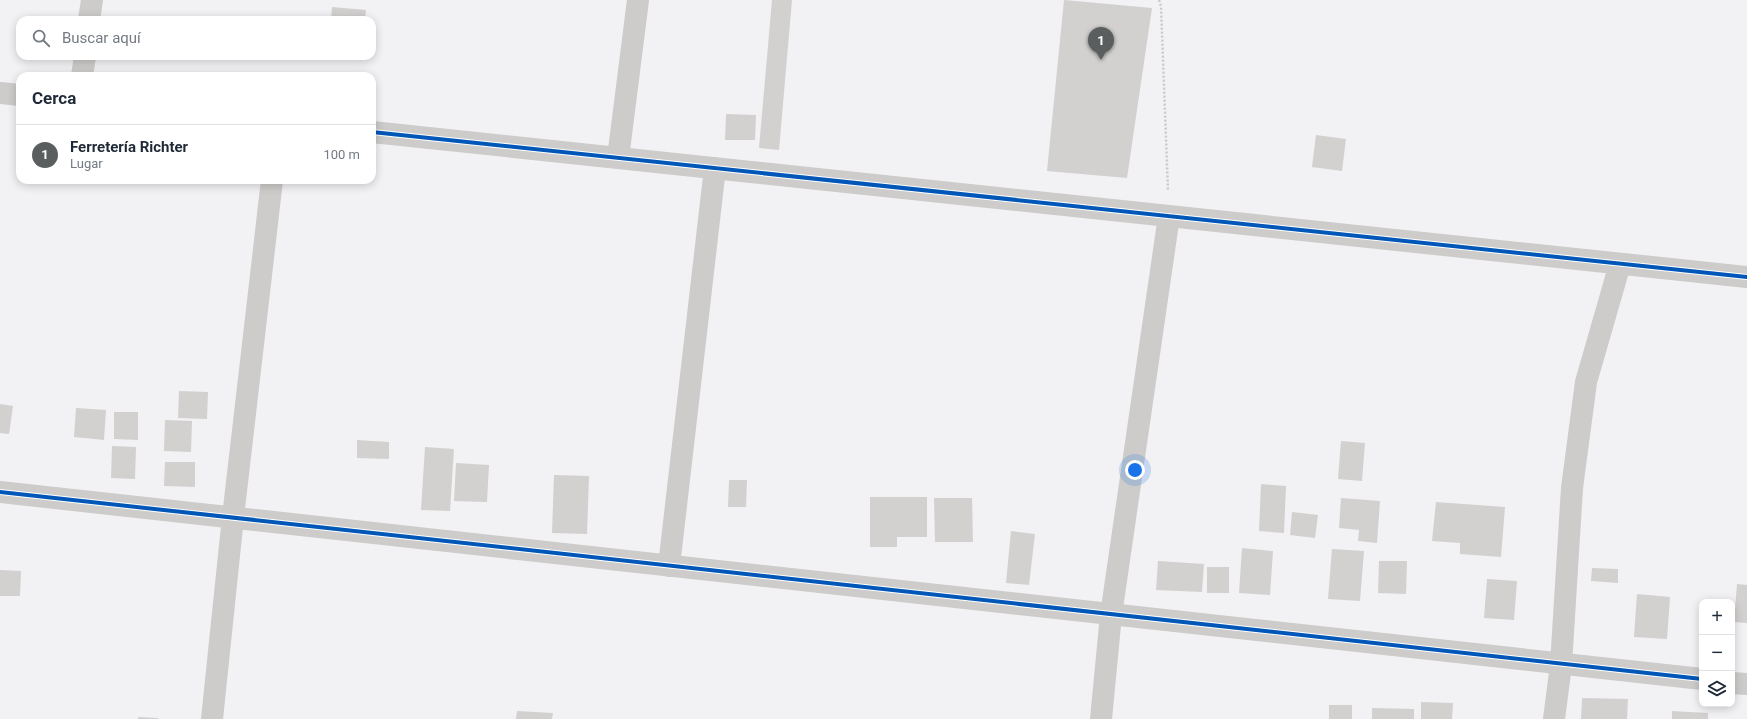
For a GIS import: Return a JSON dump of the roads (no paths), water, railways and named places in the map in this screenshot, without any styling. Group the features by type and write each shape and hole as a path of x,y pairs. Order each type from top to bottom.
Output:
{"street":[{"path":"90,16 92,0"},
{"path":"618,158 638,0"},
{"path":"82,72 84,60"},
{"path":"0,92 16,94"},
{"path":"376,132 1747,277"},
{"path":"669,566 715,168"},
{"path":"212,719 233,518 272,184"},
{"path":"1101,719 1111,615 1168,216"},
{"path":"1554,719 1560,665 1572,488 1586,382 1620,264"},
{"path":"0,492 1560,665 1699,679"},
{"path":"1735,682 1747,684"}],"place":[{"name":"Ferretería Richter","path":"1101,60"}]}
